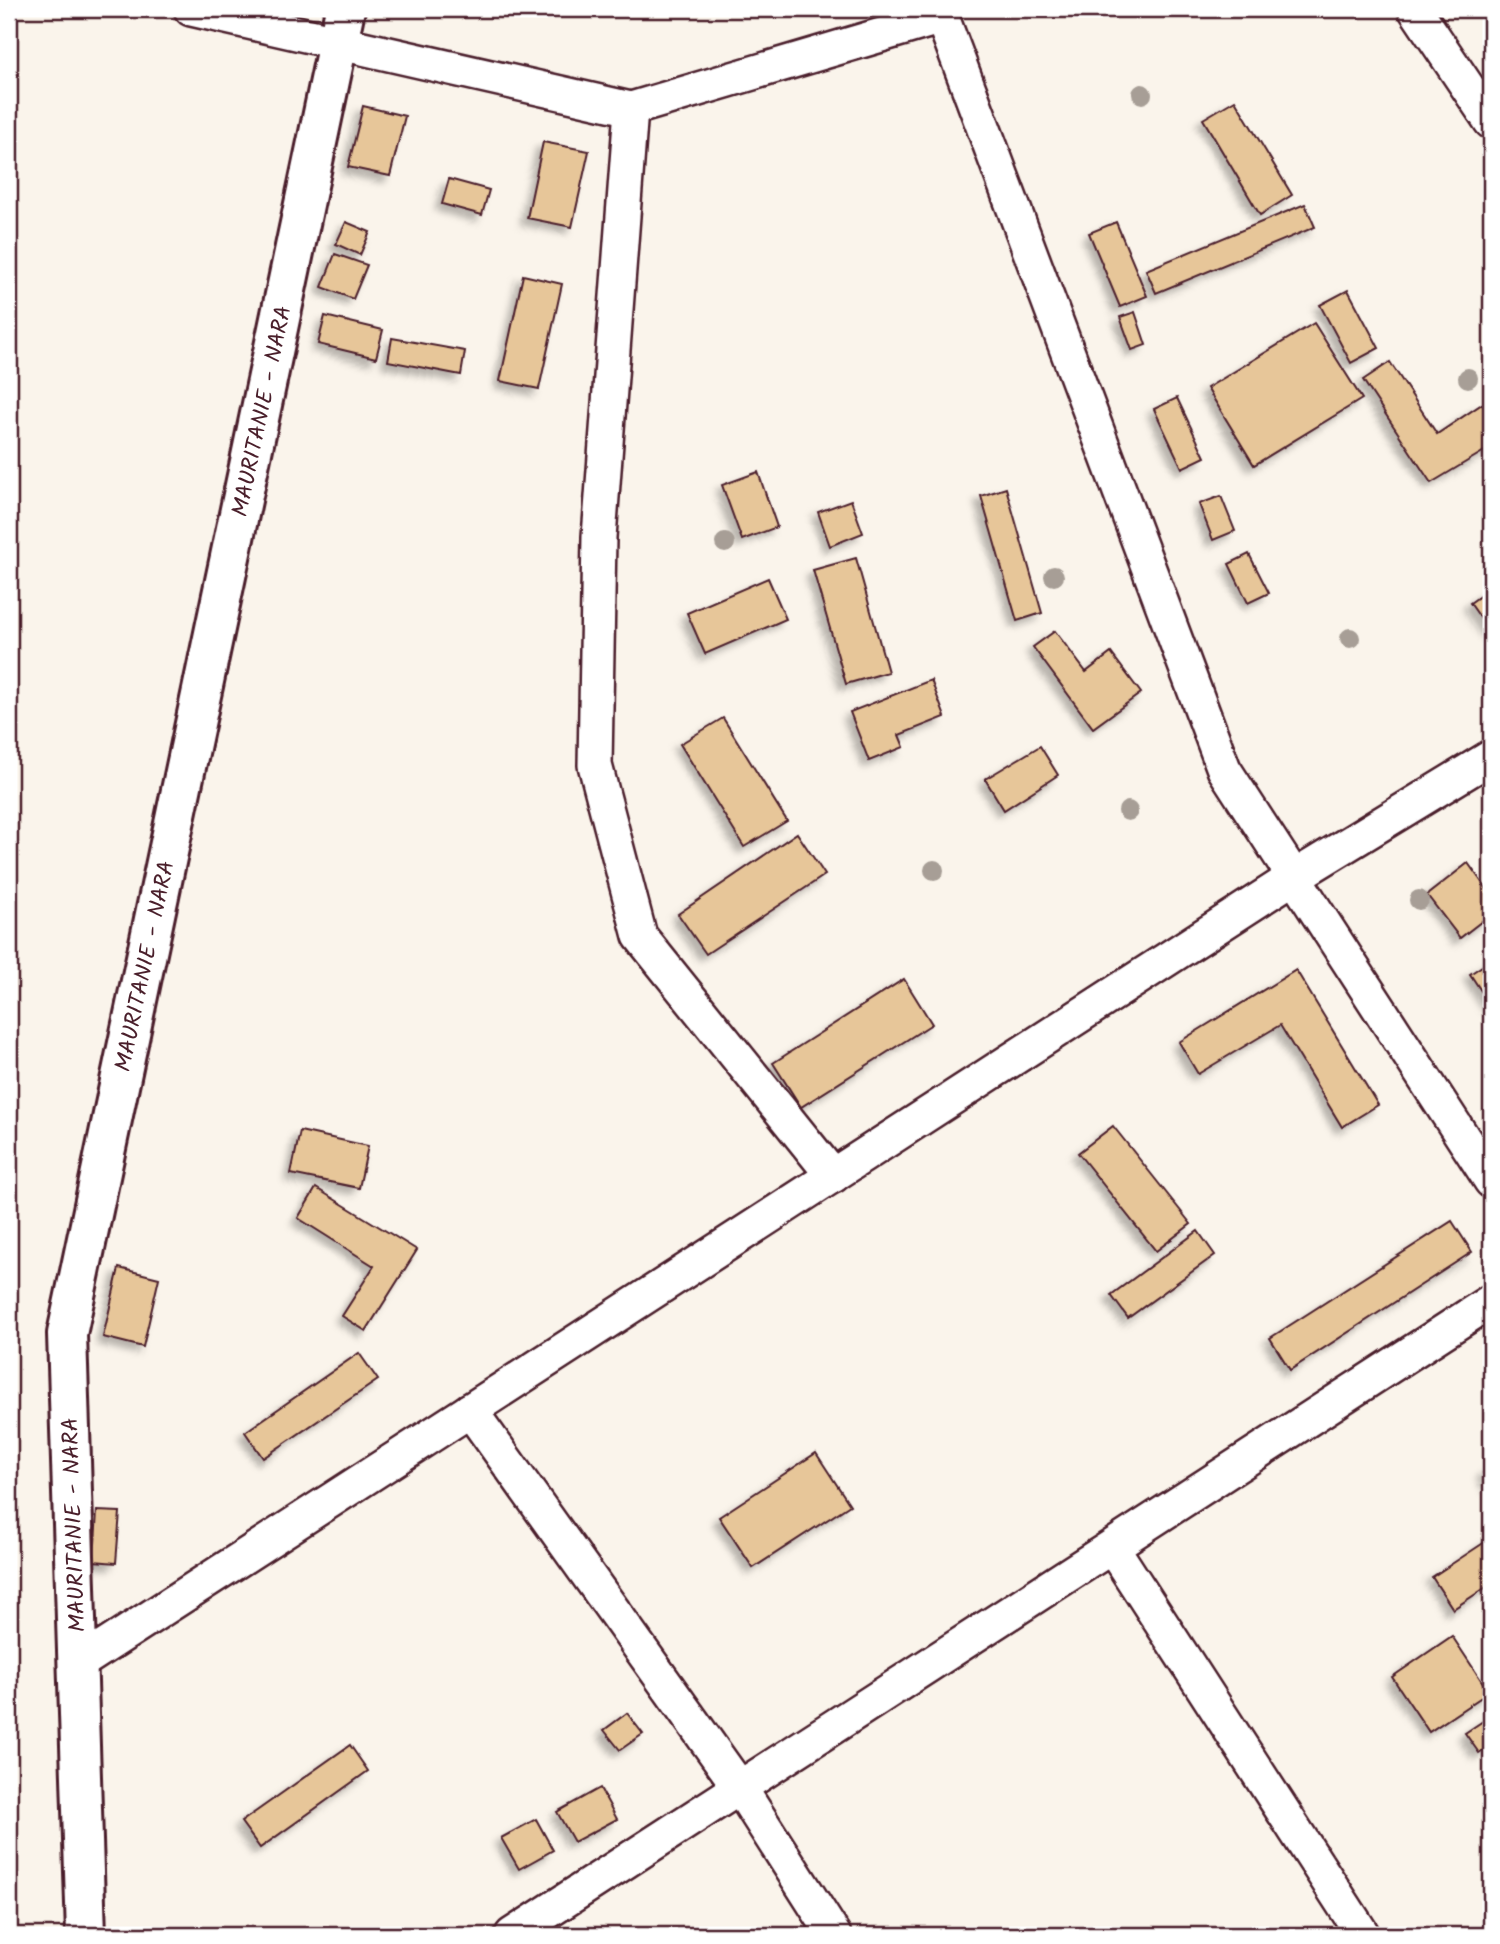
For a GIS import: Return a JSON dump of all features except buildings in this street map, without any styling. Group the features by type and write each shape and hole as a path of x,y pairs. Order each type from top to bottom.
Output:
{"main road":[{"name":"MAURITANIE - NARA","path":"86,1935 67,1334 342,25"}],"street":[{"path":"191,9 342,25 631,109 941,13 1224,769 1491,1181"},
{"path":"1415,9 1491,122"},
{"path":"631,109 599,537 595,765 640,936 833,1176"},
{"path":"78,1664 1294,877 1491,757"},
{"path":"512,1935 1491,1301"},
{"path":"470,1410 740,1788 834,1935"},
{"path":"1112,1547 1363,1935"}]}
